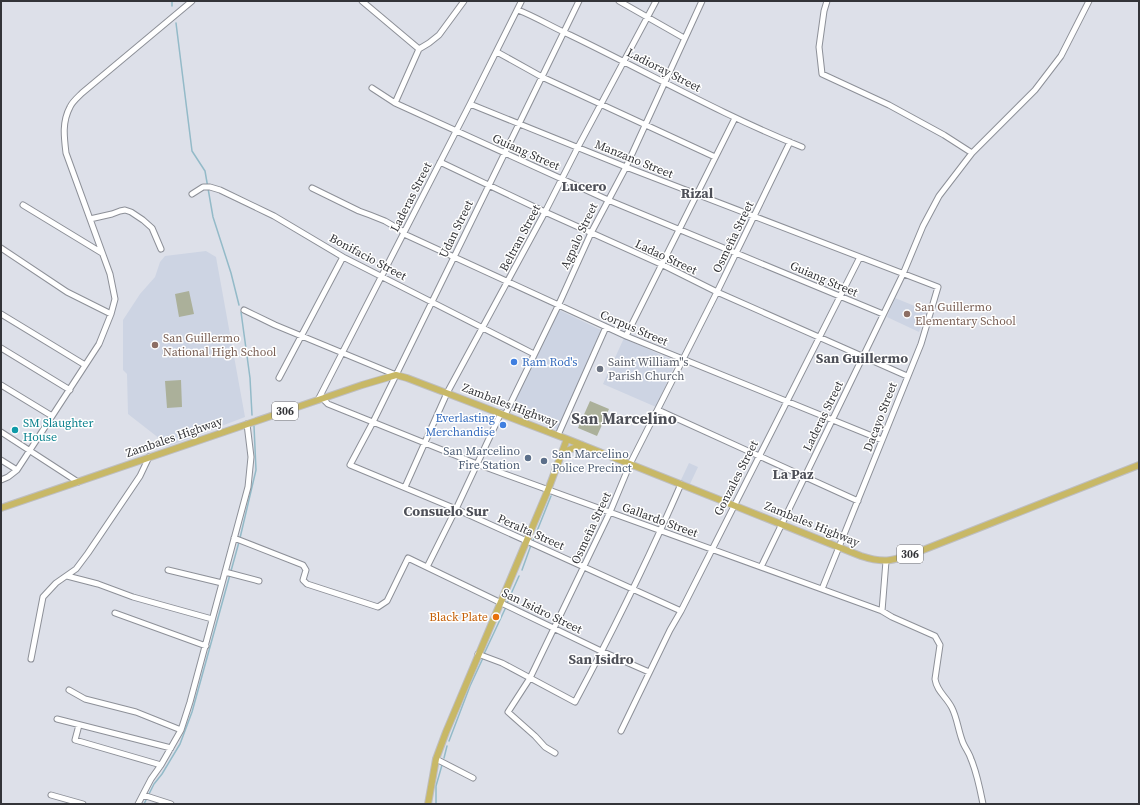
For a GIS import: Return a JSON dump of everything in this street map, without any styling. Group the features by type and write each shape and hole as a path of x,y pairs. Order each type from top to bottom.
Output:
{"main road":[{"name":"Zambales Highway","path":"1,508 320,399 396,375 558,435 872,560 892,561 923,550 1139,465"},
{"path":"428,804 436,760 446,732 548,490 567,439"},
{"path":"561,454 582,445"}],"street":[{"path":"1,480 17,470 99,344 111,314 115,299 110,274 66,153 64,122 70,106 82,93 192,1"},
{"path":"362,1 419,49"},
{"path":"396,102 419,49 439,35 464,1"},
{"name":"Udan Street","path":"350,465 373,422 579,1"},
{"path":"619,1 684,38"},
{"name":"Beltran Street","path":"405,487 447,393 546,212 578,147 656,1"},
{"name":"Agpalo Street","path":"427,567 477,464 558,306 591,233 626,166 702,1"},
{"path":"827,1 819,48 822,74 889,105 944,135 972,153"},
{"name":"Laderas Street","path":"761,567 903,274 923,226 939,196 972,153 1035,90 1061,56 1089,1"},
{"name":"Laderas Street","path":"320,399 521,2"},
{"name":"Ladioray Street","path":"518,10 624,61 664,83 735,118 802,147"},
{"path":"497,52 542,77 715,157"},
{"name":"Guiang Street","path":"372,88 396,102 456,131 608,200 883,314"},
{"name":"Manzano Street","path":"470,104 903,274"},
{"path":"626,336 663,265 735,118"},
{"name":"Osmeña Street","path":"555,753 545,747 508,712 530,678 555,628 610,512 630,464 717,292 790,142"},
{"name":"Ladao Street","path":"440,162 488,186 663,265 717,292 907,376"},
{"name":"Bonifacio Street","path":"192,194 203,187 210,187 220,190 274,216 344,257 382,277 534,354"},
{"name":"Corpus Street","path":"312,188 359,211 385,221 404,233 558,306 626,336 882,440"},
{"path":"23,205 102,253"},
{"path":"90,219 124,210 131,212 152,228 161,249"},
{"path":"1,248 66,292 111,314"},
{"name":"Gonzales Street","path":"621,731 670,630 759,457 818,336 860,256"},
{"path":"279,378 344,257"},
{"name":"Dacayo Street","path":"822,589 921,344 938,287 903,274"},
{"path":"244,310 396,375"},
{"path":"1,314 85,365"},
{"path":"558,435 606,327"},
{"path":"1,348 70,390"},
{"path":"1,385 52,416"},
{"name":"Gallardo Street","path":"320,399 328,404 477,464 882,611 892,618 935,636 940,645 935,679 937,689 952,707 964,748 971,757 975,769 983,804"},
{"path":"658,410 858,501"},
{"path":"138,804 146,796 151,779 161,765 181,730 206,646 222,583 228,572 237,539 248,487 250,457 247,424"},
{"path":"1,432 78,482"},
{"path":"31,659 42,597 56,583 76,569 88,554 140,476 149,457"},
{"path":"1,460 17,470"},
{"name":"Peralta Street","path":"350,465 456,509 681,611"},
{"path":"478,654 502,663 575,702 633,589 661,531 681,484"},
{"name":"San Isidro Street","path":"237,539 303,565 306,570 303,580 307,584 378,606 387,601 408,558 601,651 649,672"},
{"path":"882,611 886,561"},
{"path":"168,570 222,583"},
{"path":"228,572 259,581"},
{"path":"67,576 98,584 133,597 212,619"},
{"path":"115,613 206,646"},
{"path":"68,690 85,699 136,712 181,730"},
{"path":"57,719 171,748"},
{"path":"79,724 75,740 161,765"},
{"path":"436,760 473,778"},
{"path":"51,795 83,804"},
{"path":"146,796 171,804"}],"shaded area":[{"path":"206,251 216,257 245,417 169,446 128,414 127,374 123,370 123,320 140,294 155,277 160,262 165,256"},
{"name":"San Guillermo Elementary School","path":"895,298 927,311 919,332 887,317"},
{"path":"559,310 601,330 558,430 510,410"},
{"path":"624,338 676,362 656,407 603,384"},
{"path":"689,463 698,467 690,484 681,480"}],"green space":[{"path":"189,291 194,314 179,317 175,294"},
{"path":"181,380 182,407 167,408 165,381"},
{"path":"590,401 609,409 597,436 578,428"}],"waterway":[{"path":"172,1 172,6"},
{"path":"176,23 192,151 205,171 213,217 231,273 239,305"},
{"path":"241,312 250,378 252,415"},
{"path":"240,538 256,470 254,426"},
{"path":"533,541 551,496"},
{"path":"144,804 154,784 162,774 180,744 192,712 239,542"},
{"path":"522,570 531,545"},
{"path":"507,603 519,576"},
{"path":"484,654 506,607"},
{"path":"449,741 470,686 483,658"},
{"path":"444,758 447,746"},
{"path":"436,804 436,786 442,765"}],"place":[{"name":"San Guillermo Elementary School","path":"907,314"},
{"name":"San Guillermo National High School","path":"155,345"},
{"name":"Ram Rod's","path":"514,362"},
{"name":"Saint William\"s Parish Church","path":"600,369"},
{"name":"Everlasting Merchandise","path":"503,425"},
{"name":"SM Slaughter House","path":"15,430"},
{"name":"San Marcelino Fire Station","path":"528,458"},
{"name":"San Marcelino Police Precinct","path":"544,461"},
{"name":"Black Plate","path":"496,617"}],"district":[{"name":"Lucero","path":"584,186"},
{"name":"Rizal","path":"697,193"},
{"name":"San Guillermo","path":"862,358"},
{"name":"San Marcelino","path":"624,418"},
{"name":"La Paz","path":"793,474"},
{"name":"Consuelo Sur","path":"446,511"},
{"name":"San Isidro","path":"601,659"}]}
